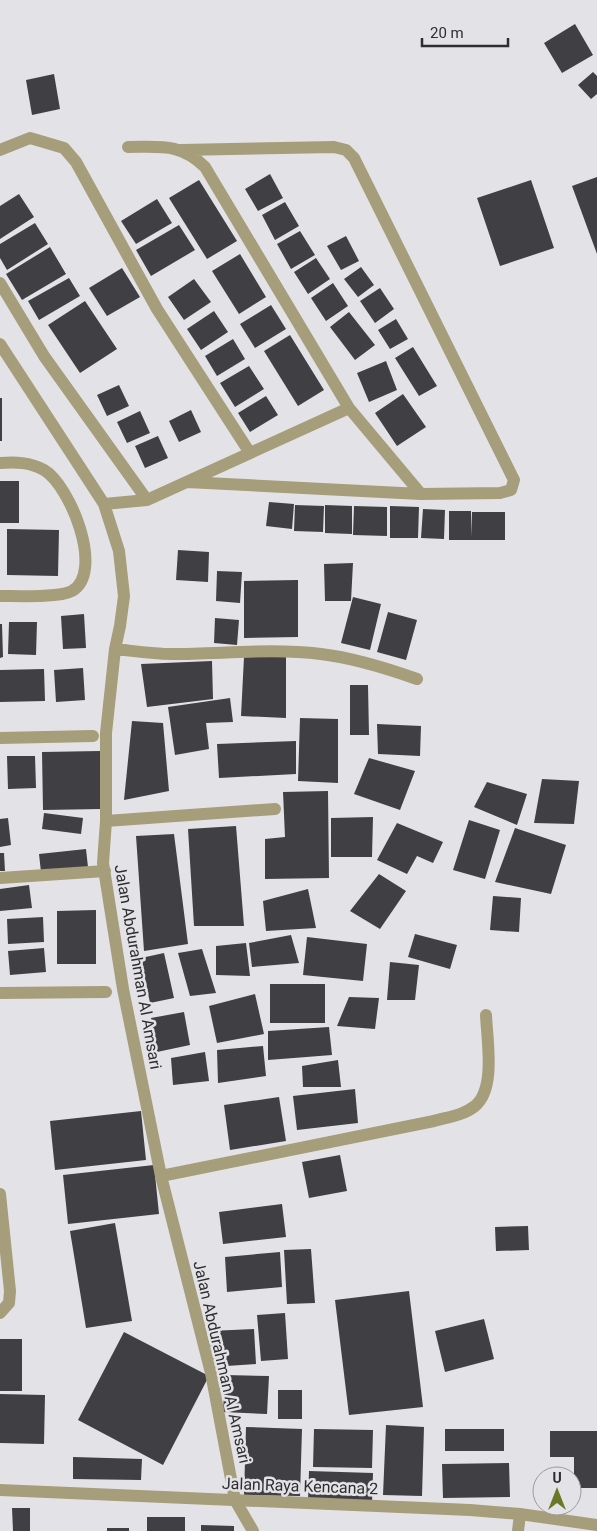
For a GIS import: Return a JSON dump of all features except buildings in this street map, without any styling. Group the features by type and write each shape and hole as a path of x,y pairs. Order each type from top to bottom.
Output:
{"street":[{"path":"0,150 30,138 64,148 76,162 157,309 250,453"},
{"path":"128,147 164,147 180,150 334,147 346,150 354,158 514,480 511,490 500,493 421,494 187,482"},
{"path":"180,150 194,157 205,167 349,408 421,494"},
{"path":"0,283 44,356 147,500"},
{"name":"Jalan Abdurahman Al Amsari","path":"0,344 104,504 119,551 124,596 115,649 106,733 106,821 103,862 126,1005 161,1176 211,1373 236,1500"},
{"path":"104,504 147,500 349,408"},
{"path":"0,463 17,462 33,465 46,470 57,481 68,498 79,522 84,560 83,573 79,584 73,590 63,594 0,596"},
{"path":"115,649 171,654 241,652 320,654 350,658 417,679"},
{"path":"0,738 93,736"},
{"path":"106,821 275,809"},
{"path":"0,878 105,871"},
{"path":"0,993 106,992"},
{"path":"161,1176 434,1121 474,1107 483,1098 487,1086 486,1015"},
{"path":"0,1194 10,1291 9,1304 2,1312"},
{"name":"Jalan Raya Kencana 2","path":"0,1490 470,1510 520,1514 597,1525"},
{"path":"236,1500 253,1531"},
{"path":"518,1531 520,1514"}]}
